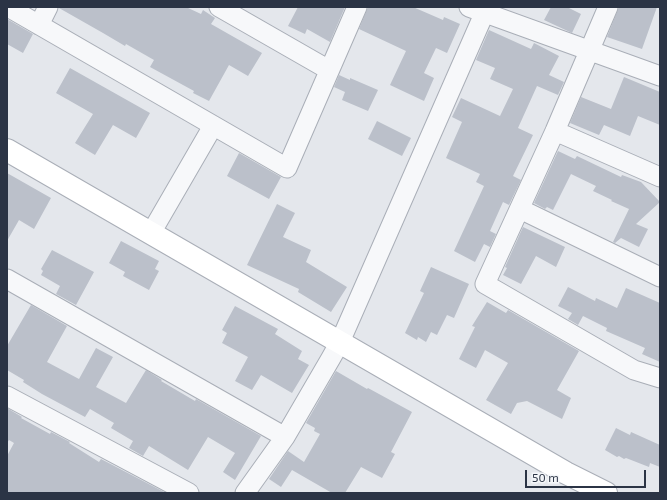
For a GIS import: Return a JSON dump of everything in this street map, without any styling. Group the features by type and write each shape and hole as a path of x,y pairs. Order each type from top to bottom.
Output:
{"street":[{"path":"8,7 287,168 357,7"},
{"path":"39,25 48,7"},
{"path":"219,7 329,70"},
{"path":"608,7 520,209 485,284 634,370 660,378"},
{"path":"245,493 285,437 340,342 480,9 589,51 660,76"},
{"path":"151,233 213,126"},
{"path":"554,131 660,177"},
{"path":"7,150 559,469 606,493"},
{"path":"520,209 660,277"},
{"path":"7,278 285,437"},
{"path":"7,396 189,493"}],"building":[{"path":"59,7 186,7 201,14 203,10 215,18 211,24 262,53 248,76 229,65 209,101 150,67 154,60 126,44 125,46"},
{"path":"298,7 345,7 330,42 307,29 305,34 288,26"},
{"path":"368,7 413,7 443,20 444,17 460,24 447,53 436,48 424,73 434,78 424,101 390,85 406,51 359,29"},
{"path":"551,7 567,7 581,14 572,33 544,20"},
{"path":"619,7 657,7 642,49 607,37"},
{"path":"7,19 33,34 23,53 7,44"},
{"path":"489,30 531,49 534,43 559,56 549,75 564,82 558,95 537,86 518,128 533,135 513,176 521,180 509,205 503,202 490,231 496,234 490,247 484,244 475,262 454,251 484,186 476,182 480,174 446,158 462,122 452,117 461,98 500,116 513,89 490,79 495,68 476,60"},
{"path":"70,68 150,113 136,138 113,125 95,155 75,143 93,114 56,93"},
{"path":"339,75 378,90 368,111 342,100 345,92 334,87"},
{"path":"624,77 660,92 660,125 638,116 630,136 604,125 599,135 570,123 581,97 611,109"},
{"path":"377,121 411,138 402,156 368,139"},
{"path":"558,151 575,159 577,156 621,177 622,175 641,182 660,202 636,224 648,229 639,247 621,238 615,243 613,242 629,209 593,191 596,186 571,174 553,210 547,207 545,209 534,203"},
{"path":"239,153 281,177 269,199 227,176"},
{"path":"7,173 51,198 34,229 19,220 7,241"},
{"path":"277,204 295,213 283,237 311,250 306,262 347,287 331,312 298,292 299,289 247,265"},
{"path":"523,227 565,247 556,267 536,256 521,284 503,275 507,268 505,267"},
{"path":"121,241 159,261 155,269 159,271 149,290 123,276 125,272 109,263"},
{"path":"52,250 94,272 76,305 56,294 60,286 41,275 43,271 41,269"},
{"path":"431,267 469,284 454,318 447,315 437,335 431,332 426,342 418,337 417,340 405,333 424,293 420,291"},
{"path":"568,287 595,301 596,298 617,308 626,288 660,303 660,362 642,354 645,348 606,331 607,328 583,316 578,325 568,319 572,313 558,306"},
{"path":"487,302 506,313 508,310 579,351 557,390 571,398 562,419 527,401 517,403 511,414 486,400 508,363 485,350 476,368 459,359 475,327 472,326"},
{"path":"31,305 67,326 47,362 79,379 96,348 113,357 96,387 126,403 146,370 162,380 161,381 195,401 196,399 261,436 235,480 223,472 235,453 208,437 188,470 149,446 143,456 129,448 133,441 111,428 114,423 90,409 85,417 42,394 23,382 24,380 7,370 7,346"},
{"path":"235,306 278,329 275,334 302,351 298,359 309,365 292,393 261,375 252,390 235,381 248,357 222,343 227,333 222,330"},
{"path":"336,371 412,412 391,452 395,454 382,478 361,467 345,493 332,493 292,470 281,487 269,479 288,451 304,462 320,434 314,431 315,428 306,423"},
{"path":"7,408 22,417 21,418 50,434 51,432 70,442 69,443 99,462 101,459 166,493 7,493 7,456 14,443 9,440 7,443"},
{"path":"616,428 630,435 631,432 660,445 660,467 650,463 649,467 626,458 624,459 619,456 617,457 605,450"}]}
